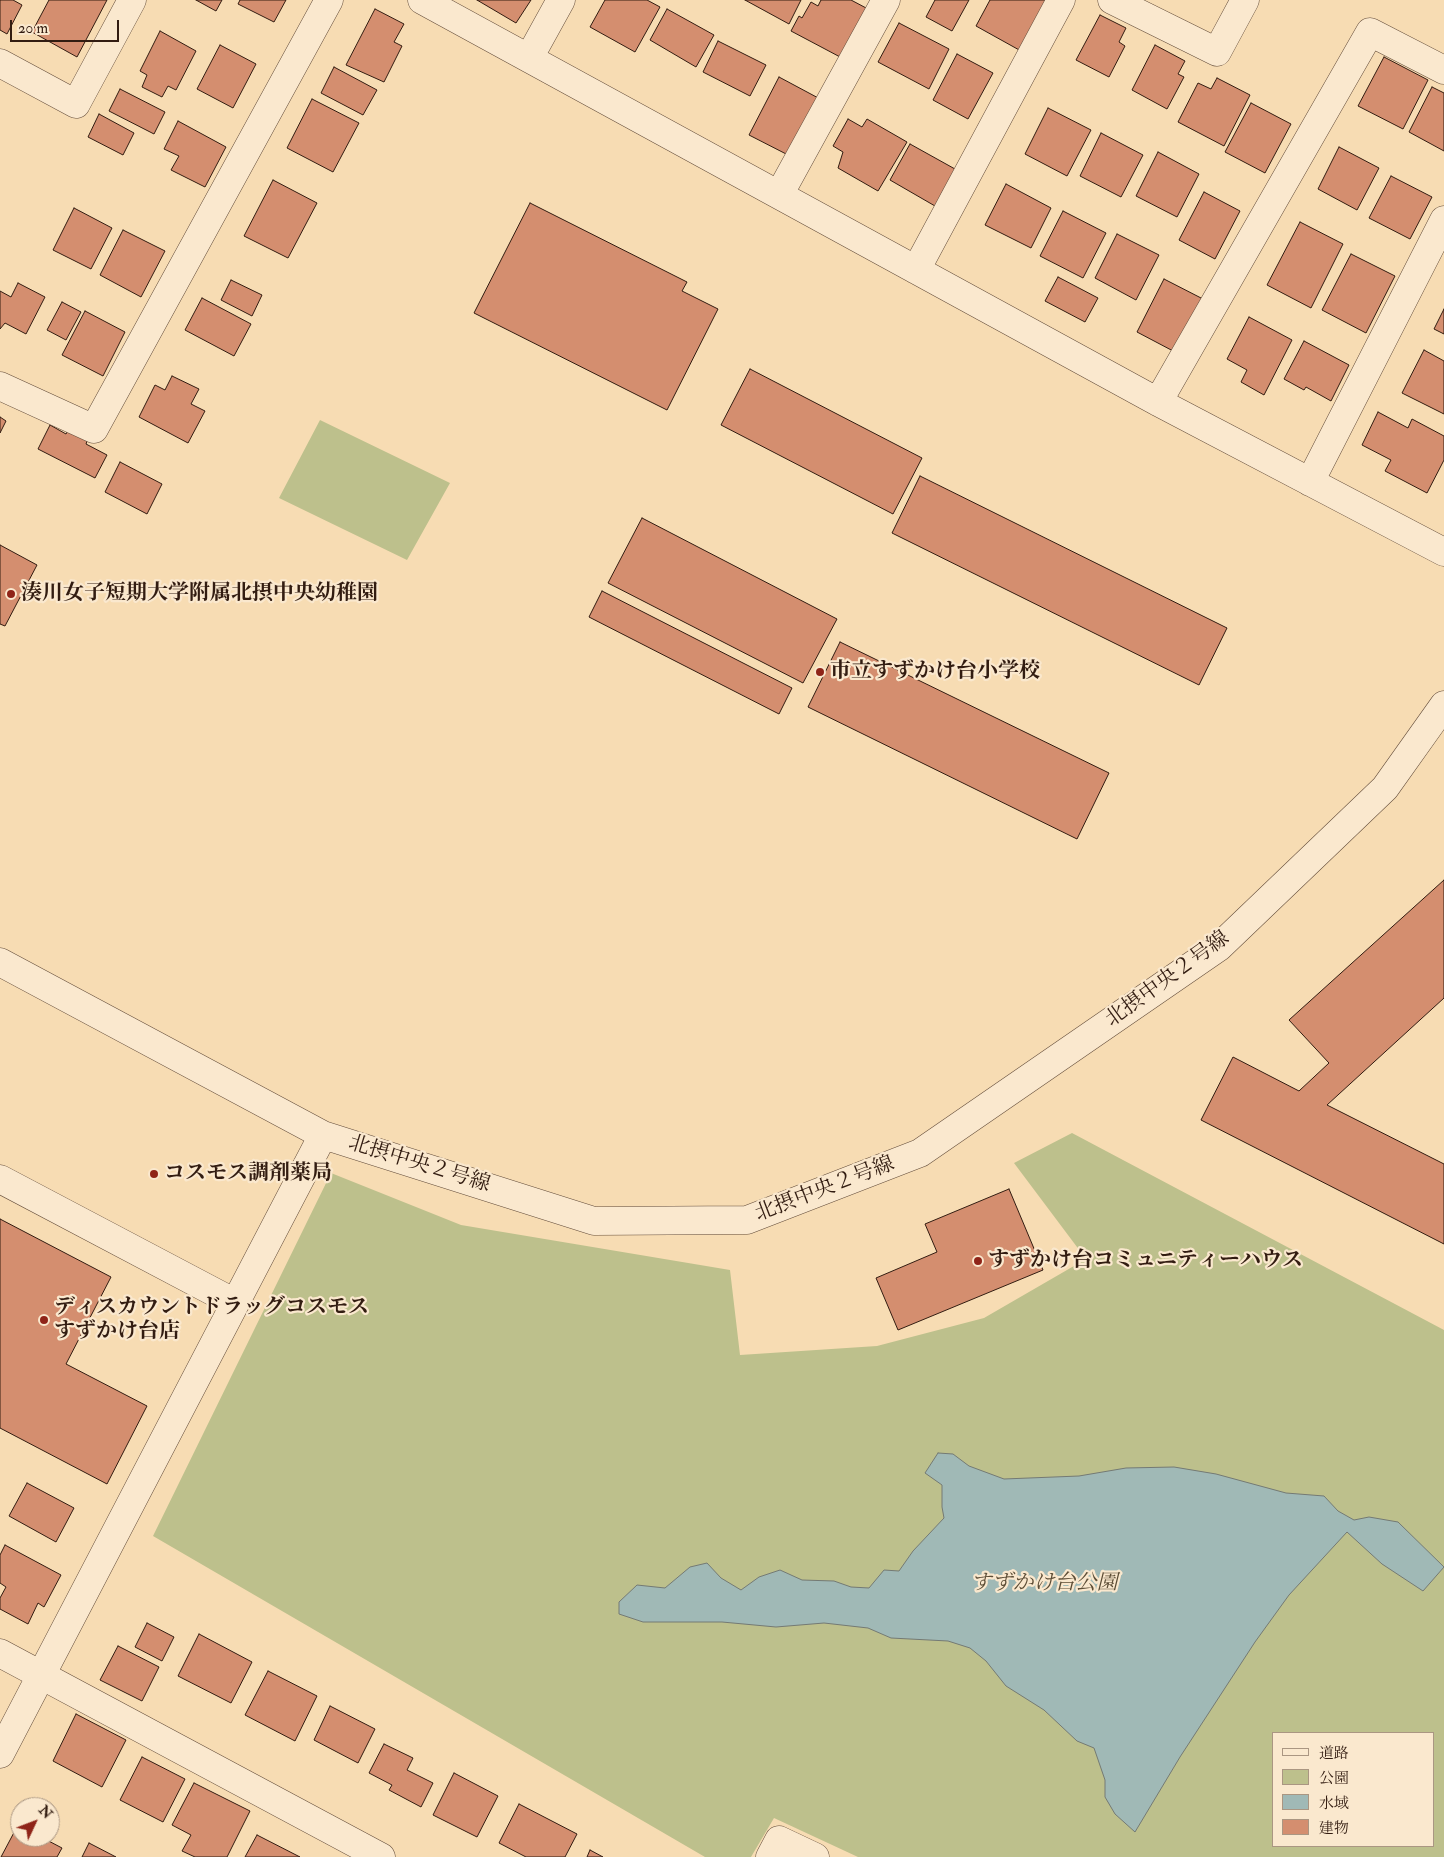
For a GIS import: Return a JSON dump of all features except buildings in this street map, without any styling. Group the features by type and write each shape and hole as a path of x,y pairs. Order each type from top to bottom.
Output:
{"street":[{"path":"0,63 76,104 132,0"},
{"path":"0,386 94,430 329,0"},
{"path":"422,0 1158,402 1444,552"},
{"path":"529,58 561,0"},
{"path":"779,195 886,0"},
{"path":"916,270 1061,0"},
{"path":"1112,0 1217,52 1246,0"},
{"path":"1158,402 1370,32 1444,70"},
{"path":"1310,482 1444,220"},
{"name":"北摂中央２号線","path":"0,962 323,1135 594,1220 747,1220 920,1153 1219,947 1385,788 1444,705"},
{"path":"0,1754 43,1675 323,1135"},
{"path":"0,1179 235,1303"},
{"path":"0,1654 43,1675 381,1857"},
{"path":"770,1857 779,1840 815,1857"}],"green space":[{"path":"320,420 450,483 407,560 279,498"},
{"name":"すずかけ台公園","path":"1072,1133 1444,1330 1444,1857 858,1857 774,1818 751,1857 705,1857 153,1536 331,1173 461,1225 730,1270 740,1355 877,1346 984,1318 1086,1259 1014,1163"}],"water":[{"path":"938,1453 953,1454 969,1466 1004,1479 1079,1476 1126,1468 1174,1467 1216,1474 1286,1493 1324,1496 1338,1511 1354,1520 1369,1517 1398,1522 1444,1567 1423,1591 1382,1564 1347,1532 1289,1595 1255,1642 1180,1757 1135,1832 1115,1814 1105,1797 1105,1780 1094,1748 1077,1741 1044,1710 1006,1686 986,1661 970,1648 948,1641 891,1638 868,1628 824,1623 776,1627 722,1622 643,1622 619,1614 619,1602 637,1585 665,1588 690,1567 707,1563 721,1578 741,1590 759,1577 780,1570 802,1580 834,1581 851,1587 869,1588 884,1570 899,1571 913,1551 944,1518 942,1485 925,1473"}],"place":[{"name":"湊川女子短期大学附属北摂中央幼稚園","path":"11,594"},
{"name":"市立すずかけ台小学校","path":"820,672"},
{"name":"コスモス調剤薬局","path":"154,1174"},
{"name":"すずかけ台コミュニティーハウス","path":"978,1261"},
{"name":"ディスカウントドラッグコスモス すずかけ台店","path":"44,1320"}]}
